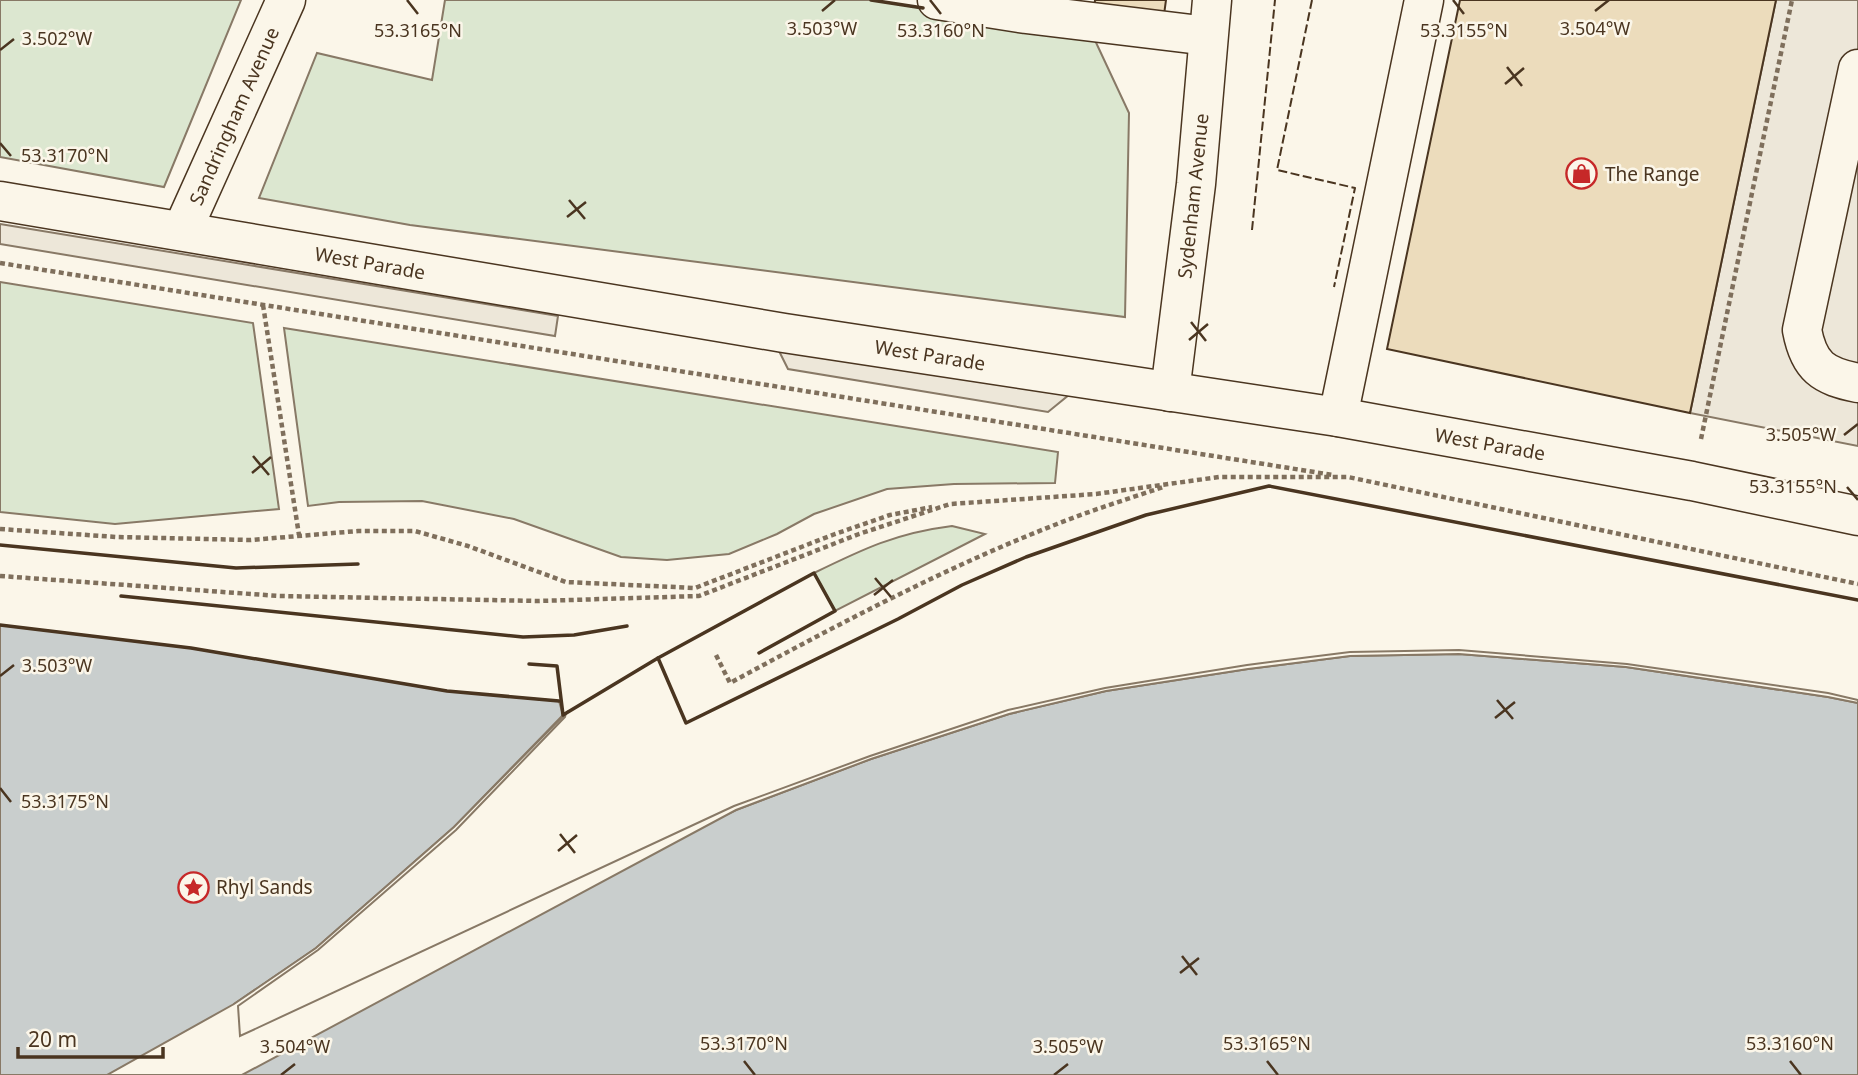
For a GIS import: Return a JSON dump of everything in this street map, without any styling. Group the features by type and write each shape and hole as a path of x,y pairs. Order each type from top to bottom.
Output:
{"main road":[{"name":"Sandringham Avenue","path":"182,231 286,0"},
{"path":"937,0 1210,18"},
{"path":"1338,417 1424,0"},
{"name":"Sydenham Avenue","path":"1170,392 1196,184 1210,18"},
{"path":"1858,69 1802,330 1805,349 1816,366 1833,377 1858,383"},
{"name":"West Parade","path":"0,201 784,333 1338,417 1692,481 1858,516"}],"path":[{"path":"1692,481 1792,0"},
{"path":"0,263 1348,477 1858,584"},
{"path":"263,305 299,536"},
{"path":"0,529 116,537 251,540 358,531 415,531 468,546 566,582 695,588 890,515 950,504 1096,494 1219,477 1348,477"},
{"path":"716,655 730,683 907,590 1058,523 1173,484"},
{"path":"0,576 279,596 539,601 699,596 859,534 950,504"}],"green space":[{"path":"0,0 241,0 164,187 0,157"},
{"path":"445,0 871,0 1092,34 1129,113 1125,317 410,225 259,198 317,53 432,80"},
{"path":"0,282 253,323 279,509 115,524 0,512"},
{"path":"284,328 1058,452 1055,483 954,484 887,489 814,514 777,534 729,554 667,560 621,557 514,519 422,501 339,502 308,506"},
{"path":"952,526 985,534 835,611 814,573 880,543"}],"shaded area":[{"path":"1776,0 1858,0 1858,446 1690,413"},
{"path":"0,224 558,316 555,336 0,244"},
{"path":"776,345 1070,394 1048,412 788,369"},
{"path":"0,625 191,648 447,691 559,701 563,715 454,827 316,948 234,1004 237,1041 736,810 871,759 1009,714 1106,691 1350,656 1459,654 1626,667 1858,703 1858,1075 0,1075"}],"pier":[{"path":"1459,650 1627,664 1828,693 1858,700 1858,703 1626,667 1459,654 1350,656 1106,691 1009,714 871,759 736,810 242,1075 107,1075 234,1004 316,948 454,827 566,713 456,830 318,950 238,1006 240,1036 734,806 870,756 1008,710 1105,688 1247,665 1350,652"}],"building":[{"path":"1095,0 1166,0 1163,22 1094,11"},
{"name":"The Range","path":"1460,0 1776,0 1690,413 1387,349"}],"fence":[{"path":"1252,230 1275,0"},
{"path":"1312,0 1277,170 1355,188 1334,287"}],"wall":[{"path":"871,0 923,8"},
{"path":"529,664 557,666 563,715 658,658 686,723 962,585 1026,557 1146,515 1269,486 1858,600"},
{"path":"0,545 236,568 358,564"},
{"path":"658,658 814,573 835,611 759,653"},
{"path":"121,596 523,637 574,635 627,626"},
{"path":"0,625 191,648 447,691 559,701"}],"place":[{"name":"The Range","path":"1582,174"},
{"name":"Rhyl Sands","path":"193,887"}]}
